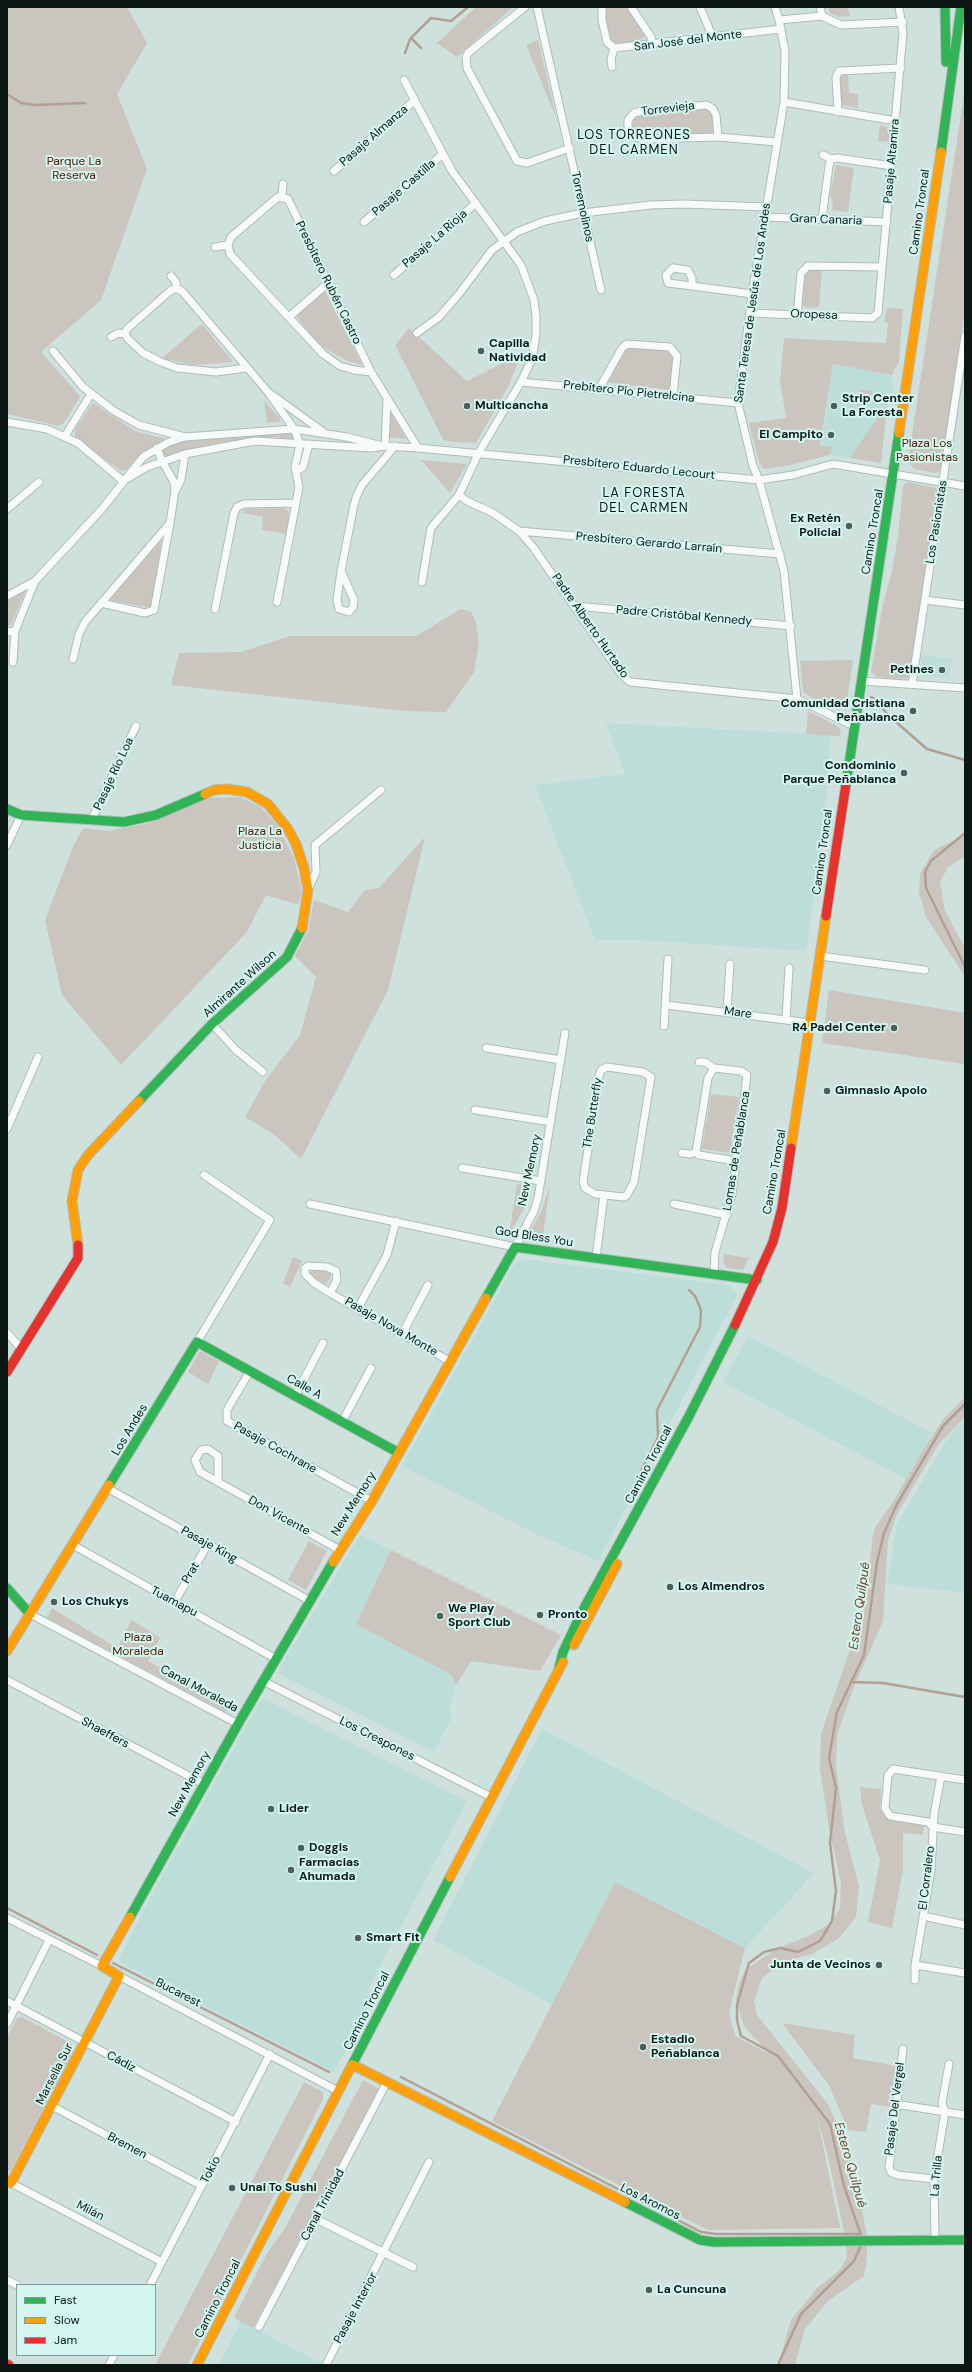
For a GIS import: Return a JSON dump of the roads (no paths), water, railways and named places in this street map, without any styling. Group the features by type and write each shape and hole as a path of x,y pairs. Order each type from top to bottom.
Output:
{"main road":[{"path":"941,152 947,48 946,7"},
{"path":"941,152 961,7"},
{"path":"941,152 965,49"},
{"name":"Camino Troncal","path":"197,2365 558,1668 563,1652 582,1612 621,1539 631,1525 688,1418 757,1280 773,1242 782,1208 854,726 894,474 941,152"},
{"name":"Almirante Wilson","path":"7,809 21,815 91,821 134,821 214,790 227,789 247,792 268,804 288,829 302,862 308,890 301,931 287,957 212,1024 88,1155 78,1170 72,1201 78,1240 78,1258 7,1372"},
{"name":"God Bless You","path":"515,1247 757,1280"},
{"name":"New Memory","path":"102,1966 238,1724 340,1550 372,1501 515,1247"},
{"name":"Calle A","path":"197,1342 399,1453"},
{"name":"Los Andes","path":"7,1651 72,1545 109,1489 197,1342"},
{"name":"Canal Moraleda","path":"7,1588 30,1614"},
{"name":"Bucarest","path":"102,1966 119,1976"},
{"name":"Marsella Sur","path":"9,2182 52,2106 119,1976"},
{"name":"Los Aromos","path":"353,2064 700,2240 714,2242 867,2242 965,2240"}],"street":[{"path":"525,7 468,53 466,57 467,68 517,161 527,163 570,148"},
{"name":"Torremolinos","path":"537,7 601,290"},
{"path":"602,7 602,20 607,42 614,48 611,59 612,67"},
{"path":"631,7 651,37 652,45"},
{"path":"700,7 714,38"},
{"name":"Santa Teresa de Jesús de Los Andes","path":"775,7 781,29 786,69 784,102 752,294 738,403 753,466 759,480 787,583 797,699"},
{"path":"820,7 822,16"},
{"name":"Pasaje Altamira","path":"877,316 901,68 903,22 899,7"},
{"path":"779,20 822,16 841,25 903,22"},
{"name":"San José del Monte","path":"614,48 714,38 781,29"},
{"path":"838,112 836,77 839,71 901,68"},
{"path":"404,80 443,154 463,186 521,265 534,300 536,335 532,359 521,382 480,452 459,495 431,528 422,582"},
{"name":"Pasaje Almanza","path":"334,170 414,101"},
{"path":"784,102 896,121"},
{"name":"Torrevieja","path":"718,137 716,115 713,109 707,105 638,112 630,116 628,120 629,132 636,138 718,137 777,142"},
{"name":"Pasaje Castilla","path":"364,222 443,154"},
{"path":"823,155 831,159 838,158 892,166"},
{"path":"822,219 831,159"},
{"path":"283,184 282,197 275,199 231,237 228,245 230,254 329,358 340,366 354,370 372,372"},
{"name":"Presbítero Rubén Castro","path":"282,197 288,199 328,283 387,400 418,448"},
{"name":"Pasaje La Rioja","path":"394,275 476,203"},
{"path":"417,333 439,317 459,294 492,250 517,232 545,221 623,207 683,204 766,207"},
{"name":"Gran Canaria","path":"765,217 887,222"},
{"path":"215,247 228,245"},
{"path":"797,315 801,273 808,266 882,267"},
{"path":"171,276 176,282 176,288"},
{"path":"289,317 328,283"},
{"path":"692,286 752,294"},
{"path":"125,334 127,328 170,291 176,288"},
{"path":"176,288 182,291 268,392 294,429 300,444 295,466 299,487 277,602"},
{"name":"Oropesa","path":"750,313 872,318 877,316"},
{"path":"111,337 118,333 125,334 143,353 177,368 216,372 246,368"},
{"name":"Los Pasionistas","path":"912,684 964,355 965,336"},
{"path":"599,389 622,348 627,344 670,347 677,356 673,396"},
{"path":"53,351 91,394 114,411 139,425 185,437"},
{"name":"Prebítero Pío Pietrelcina","path":"521,382 738,403"},
{"path":"268,392 324,433"},
{"path":"65,436 91,394"},
{"path":"384,446 387,400"},
{"path":"8,423 47,429 65,436 78,443 97,457 123,481"},
{"name":"Presbítero Eduardo Lecourt","path":"7,596 35,581 102,509 143,457 157,448 185,437 294,429 355,438 384,446"},
{"path":"354,447 355,438"},
{"name":"Presbítero Eduardo Lecourt","path":"123,481 147,467 185,454 255,441 371,448 395,446 480,452 759,480 793,475 833,464 965,486"},
{"path":"297,471 302,467 309,444"},
{"path":"342,571 354,600 353,607 349,612 343,611 337,605 342,571 357,494 362,485 395,446"},
{"path":"157,448 162,461 172,477 175,490"},
{"path":"101,603 145,613 154,610 175,490 180,480 185,454"},
{"path":"7,509 39,482"},
{"name":"Padre Alberto Hurtado","path":"459,495 493,513 519,531 546,563 621,674 630,682 797,699"},
{"path":"215,609 234,513 237,507 244,504 295,503"},
{"path":"73,659 78,634 85,622 170,523"},
{"name":"Presbítero Gerardo Larraín","path":"519,531 780,554"},
{"name":"Presbítero Eduardo Lecourt","path":"13,662 15,631 35,581"},
{"path":"925,600 965,606"},
{"name":"Padre Cristóbal Kennedy","path":"576,606 791,626"},
{"path":"7,632 15,631"},
{"path":"861,681 965,688"},
{"path":"797,699 854,726"},
{"name":"Pasaje Río Loa","path":"91,821 136,726"},
{"path":"308,890 316,872 315,845 381,790"},
{"path":"7,845 21,815"},
{"path":"820,956 925,970"},
{"path":"664,1026 668,959"},
{"path":"727,1011 730,964"},
{"path":"786,1020 789,968"},
{"name":"Mare","path":"666,1004 810,1023"},
{"path":"212,1024 236,1050 263,1072"},
{"name":"New Memory","path":"515,1247 534,1212 541,1181 565,1033"},
{"path":"486,1048 561,1060"},
{"path":"7,1129 38,1057"},
{"path":"696,1152 708,1078 714,1068 705,1062 699,1062"},
{"name":"The Butterfly","path":"607,1067 643,1072 651,1077 651,1083 634,1182 628,1195 604,1195 586,1188 583,1182 600,1072 607,1067"},
{"name":"Lomas de Peñablanca","path":"714,1068 741,1071 747,1075 736,1161 727,1215 715,1252 714,1274"},
{"path":"475,1110 551,1122"},
{"path":"682,1153 690,1154 696,1152"},
{"path":"696,1152 700,1155 736,1161"},
{"path":"462,1168 541,1181"},
{"name":"Los Andes","path":"197,1342 270,1220 204,1176"},
{"path":"596,1258 604,1195"},
{"name":"God Bless You","path":"310,1204 515,1247"},
{"path":"674,1204 727,1215"},
{"path":"358,1308 387,1254 396,1221"},
{"name":"Pasaje Nova Monte","path":"330,1293 337,1280 336,1271 327,1267 308,1266 305,1270 308,1278 330,1293 451,1362"},
{"path":"402,1334 428,1285"},
{"path":"7,1333 22,1348"},
{"path":"296,1396 323,1343"},
{"path":"342,1422 370,1368"},
{"name":"Pasaje Cochrane","path":"250,1372 227,1410 227,1421 372,1501"},
{"name":"Don Vicente","path":"218,1482 218,1456 208,1449 201,1450 195,1460 197,1469 218,1482 340,1550"},
{"name":"Pasaje King","path":"109,1489 310,1601"},
{"name":"Prat","path":"175,1601 208,1544"},
{"name":"Tuamapu","path":"72,1545 175,1601 276,1659"},
{"name":"Canal Moraleda","path":"30,1614 238,1724"},
{"name":"Shaeffers","path":"7,1680 204,1784"},
{"name":"Los Crespones","path":"263,1681 491,1797"},
{"path":"965,1780 896,1769 891,1770 888,1775 885,1808 887,1815 928,1822 933,1827 965,1832"},
{"name":"El Corralero","path":"915,1980 915,1965 931,1870 933,1827 941,1776"},
{"path":"923,1916 965,1925"},
{"name":"Bucarest","path":"7,1918 102,1966"},
{"path":"7,2024 49,1940"},
{"path":"915,1965 965,1973"},
{"name":"Bucarest","path":"119,1976 338,2091"},
{"name":"Cádiz","path":"7,2001 236,2122"},
{"name":"Pasaje Del Vergel","path":"903,2049 888,2164 890,2172 897,2175 934,2179"},
{"name":"Tokio","path":"151,2284 270,2054"},
{"name":"La Trilla","path":"935,2240 934,2179 945,2112 942,2103 949,2064"},
{"name":"Canal Trinidad","path":"259,2328 387,2082"},
{"path":"895,2104 965,2115"},
{"name":"Bremen","path":"52,2106 202,2186"},
{"name":"Pasaje Interior","path":"327,2363 385,2252 429,2162"},
{"name":"Milán","path":"9,2182 162,2262"},
{"path":"316,2219 413,2267"},
{"path":"7,2280 16,2284"},
{"path":"109,2365 114,2356"}],"waterway":[{"path":"421,48 411,38 431,18 451,21 468,7"},
{"path":"405,53 410,39"},
{"path":"7,94 21,103 36,105 85,103"},
{"path":"871,697 875,699 888,715 927,749 965,760"},
{"path":"828,765 835,765"},
{"name":"Estero Quilpué","path":"965,833 931,861 925,872 926,888 965,967"},
{"path":"628,1498 658,1437 657,1410 700,1327 701,1310 695,1296 689,1290"},
{"name":"Estero Quilpué","path":"862,2238 844,2186 830,2124 778,2056 741,2036 737,2020 737,2005 749,1963 764,1952 780,1948 798,1952 820,1941 832,1921 836,1891 830,1843 836,1788 829,1758 837,1712 864,1655 877,1562 884,1533 897,1504 943,1426 965,1404"},
{"path":"851,1682 883,1683 965,1697"},
{"path":"7,1908 97,1955"},
{"path":"113,1963 329,2072"},
{"path":"401,2077 701,2232 716,2234 861,2234"},
{"name":"Estero Quilpué","path":"778,2365 801,2314 854,2261 862,2243"}],"place":[{"name":"Capilla Natividad","path":"481,351"},
{"name":"Multicancha","path":"467,406"},
{"name":"Strip Center La Foresta","path":"834,406"},
{"name":"El Campito","path":"831,435"},
{"name":"Ex Retén Policial","path":"849,526"},
{"name":"Petines","path":"942,670"},
{"name":"Comunidad Cristiana Peñablanca","path":"913,711"},
{"name":"Condominio Parque Peñablanca","path":"904,773"},
{"name":"R4 Padel Center","path":"894,1028"},
{"name":"Gimnasio Apolo","path":"827,1091"},
{"name":"Los Almendros","path":"670,1587"},
{"name":"Los Chukys","path":"54,1602"},
{"name":"Pronto","path":"540,1615"},
{"name":"We Play Sport Club","path":"440,1616"},
{"name":"Lider","path":"271,1809"},
{"name":"Doggis","path":"301,1848"},
{"name":"Farmacias Ahumada","path":"291,1870"},
{"name":"Smart Fit","path":"358,1938"},
{"name":"Junta de Vecinos","path":"879,1965"},
{"name":"Estadio Peñablanca","path":"643,2047"},
{"name":"Unai To Sushi","path":"232,2188"},
{"name":"La Cuncuna","path":"649,2290"}],"district":[{"name":"LOS TORREONES DEL CARMEN","path":"634,144"},
{"name":"LA FORESTA DEL CARMEN","path":"644,502"}],"park label":[{"name":"Parque La Reserva","path":"74,169"},
{"name":"Plaza Los Pasionistas","path":"927,451"},
{"name":"Plaza La Justicia","path":"260,839"},
{"name":"Plaza Moraleda","path":"138,1645"}]}
